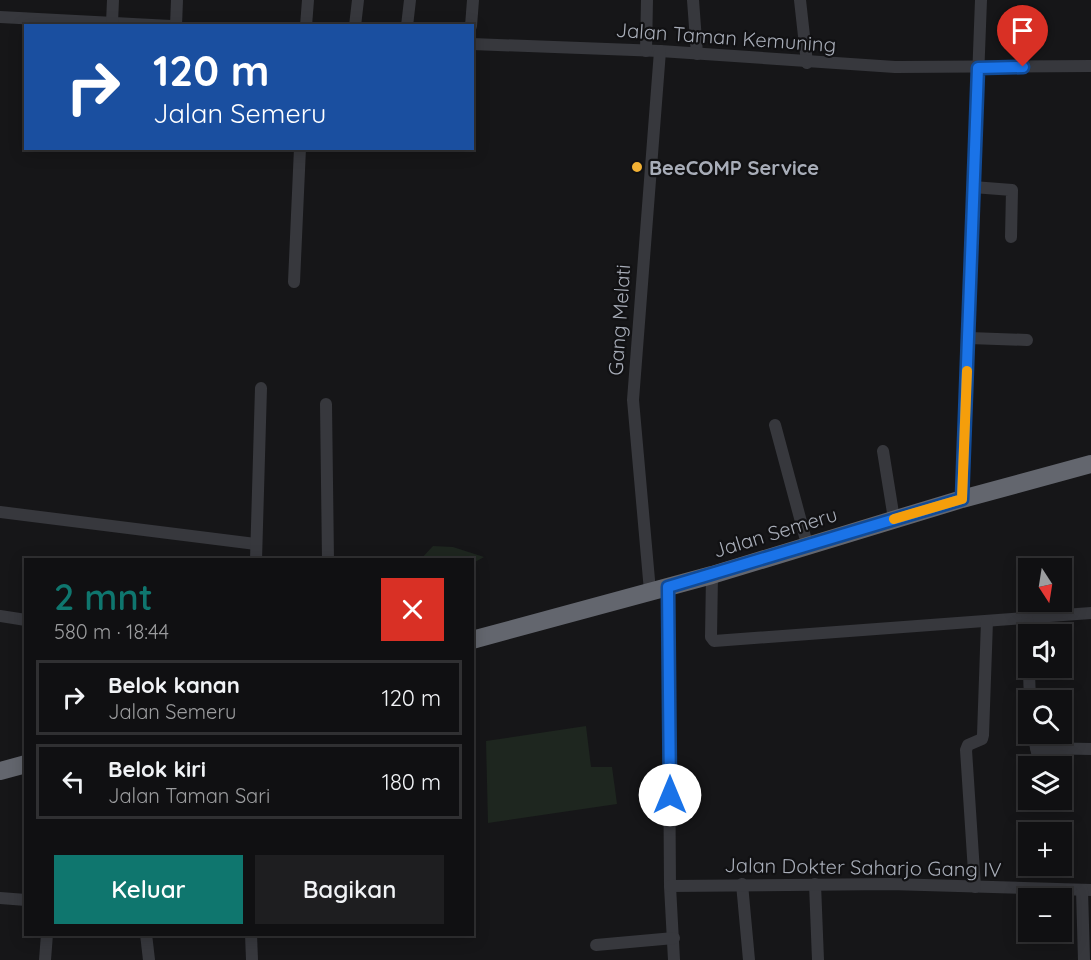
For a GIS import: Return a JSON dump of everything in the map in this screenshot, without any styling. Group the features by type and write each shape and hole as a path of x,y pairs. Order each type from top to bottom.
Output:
{"highway":[{"name":"Jalan Semeru","path":"474,639 712,575 807,544 1091,464"},
{"path":"0,771 24,765"}],"street":[{"path":"112,22 113,0"},
{"path":"176,24 177,0"},
{"path":"306,24 308,0"},
{"path":"355,24 358,0"},
{"path":"407,24 410,0"},
{"path":"471,24 473,0"},
{"path":"646,51 647,0"},
{"path":"693,0 697,54"},
{"path":"800,0 807,63"},
{"path":"962,499 981,0"},
{"path":"0,17 142,24"},
{"name":"Jalan Taman Kemuning","path":"474,44 660,51 807,63 978,68 1091,66"},
{"name":"Gang Melati","path":"660,51 633,400 659,589 674,960"},
{"path":"294,282 300,150"},
{"path":"973,188 1012,190 1011,237"},
{"path":"969,338 1027,340"},
{"path":"256,558 261,388"},
{"path":"326,404 328,558"},
{"path":"775,425 807,544"},
{"path":"883,451 894,519"},
{"path":"0,512 256,544"},
{"path":"712,575 711,637 714,641 1091,613"},
{"path":"0,616 24,620"},
{"path":"1027,618 1030,690"},
{"path":"975,887 966,750 968,745 982,739 983,735 987,621"},
{"path":"1035,744 1038,756"},
{"path":"1036,748 1091,749"},
{"path":"742,884 749,960"},
{"path":"815,884 818,960"},
{"name":"Jalan Dokter Saharjo Gang IV","path":"670,886 815,884 1087,890"},
{"path":"1084,960 1087,890"},
{"path":"0,898 24,900"},
{"path":"45,960 47,936"},
{"path":"146,936 148,960"},
{"path":"251,936 252,960"},
{"path":"597,945 674,938"}],"shaded area":[{"path":"433,546 453,547 484,557 474,562 474,558 422,558"},
{"path":"586,726 591,767 612,767 617,804 488,823 486,741"}],"slow traffic":[{"path":"894,519 962,499 967,371"}],"place":[{"name":"BeeCOMP Service","path":"637,167"}],"route":[{"path":"670,795 668,587 962,499 978,68 1023,67"}]}
